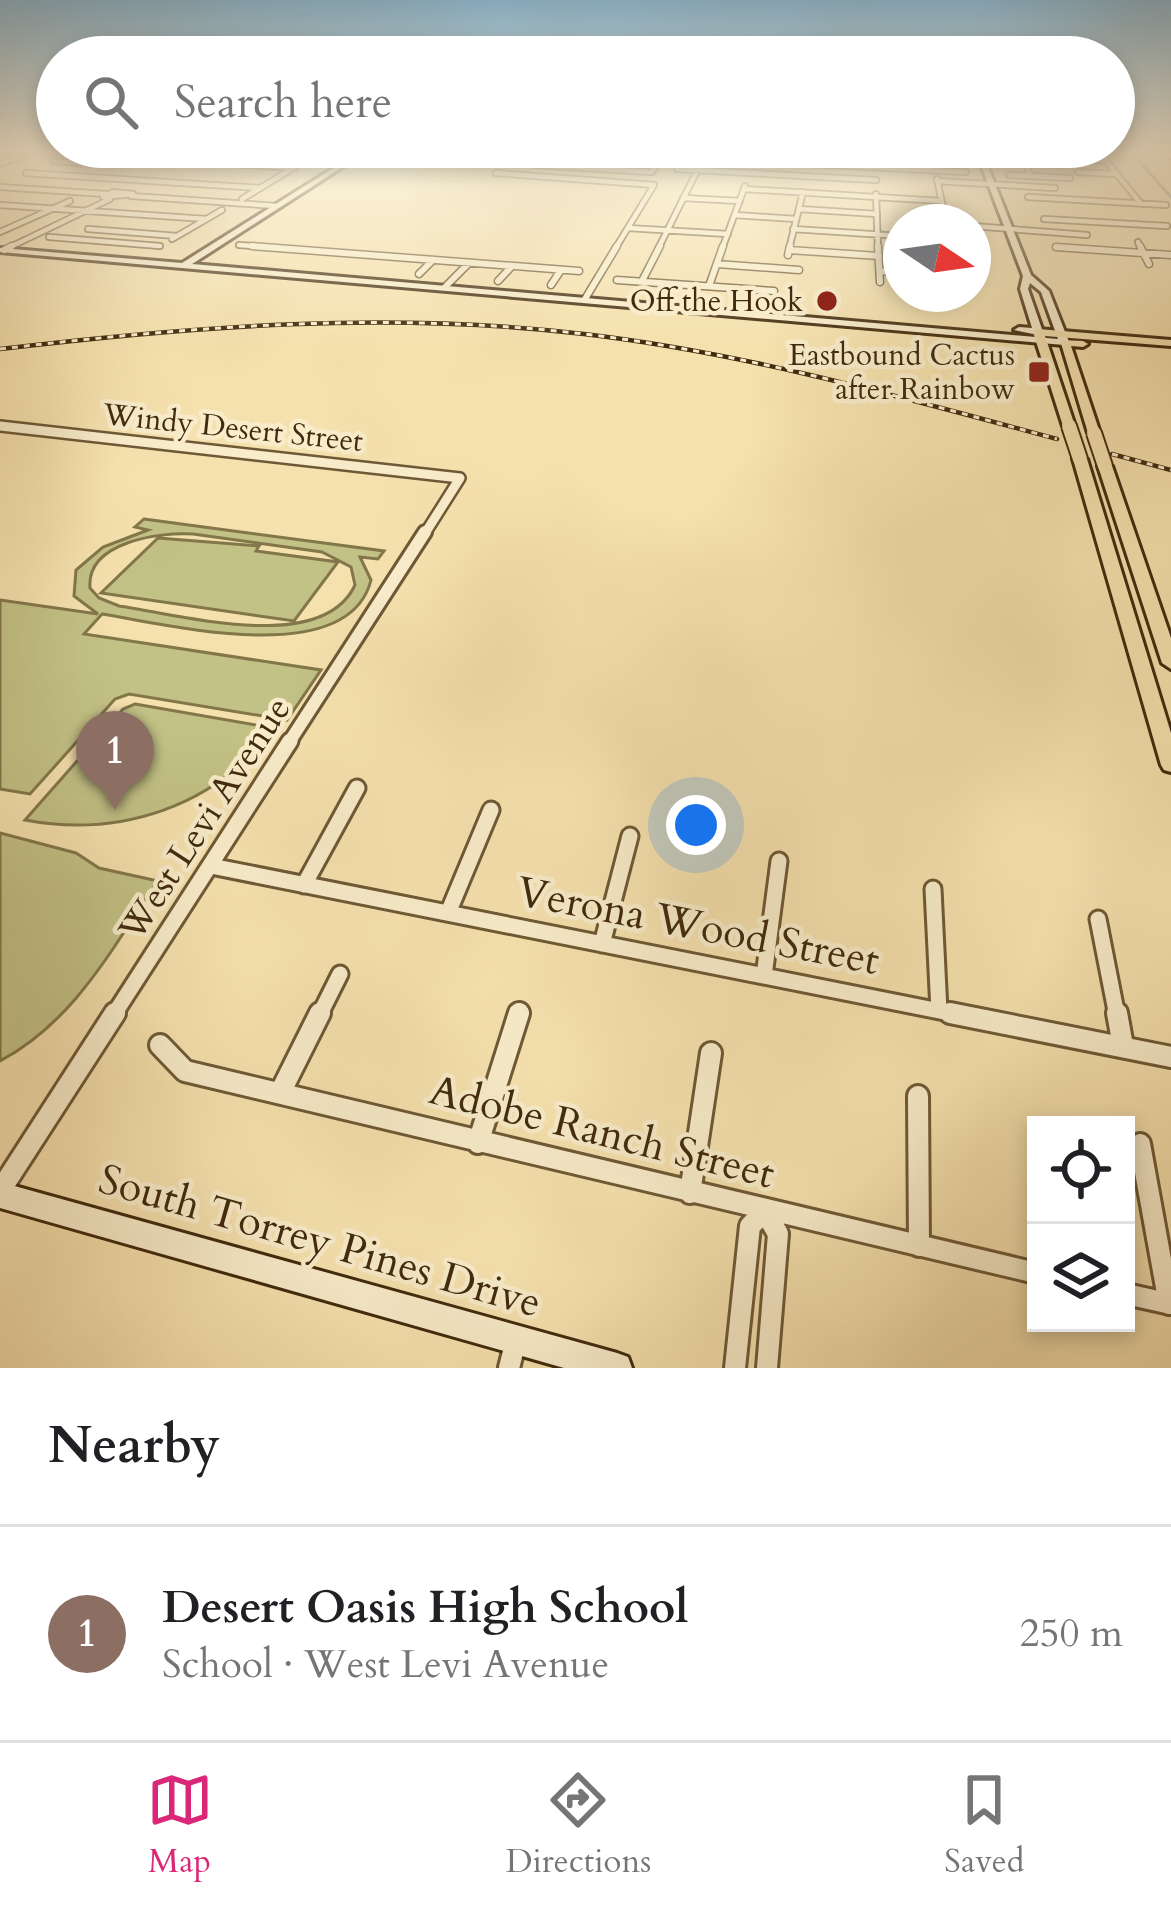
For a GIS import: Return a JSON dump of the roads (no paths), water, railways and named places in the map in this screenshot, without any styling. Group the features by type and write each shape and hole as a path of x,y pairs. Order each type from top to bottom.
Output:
{"main road":[{"path":"1171,347 1039,336 1171,765"},
{"path":"1063,338 1171,663"}],"street":[{"path":"2,231 36,216"},
{"path":"2,250 83,216"},
{"path":"70,238 115,216"},
{"path":"161,216 206,219"},
{"path":"48,232 156,248 212,216"},
{"path":"185,265 243,232 261,216"},
{"path":"585,299 634,216"},
{"path":"642,281 674,216"},
{"path":"709,286 735,216"},
{"path":"748,216 795,219"},
{"path":"784,269 796,216"},
{"path":"878,216 880,282"},
{"path":"1003,216 1028,276 1045,291 1063,338"},
{"path":"1042,216 1045,222 1081,217 1169,228"},
{"path":"1120,216 1133,234"},
{"path":"1081,217 1104,260"},
{"path":"1160,218 1169,228"},
{"path":"628,228 728,234"},
{"path":"991,228 1087,235"},
{"path":"88,229 177,236"},
{"path":"793,229 883,235"},
{"path":"1138,242 1149,264"},
{"path":"1060,257 1054,243 1171,255"},
{"path":"239,245 579,271"},
{"path":"241,260 260,247"},
{"path":"2,250 1039,336 1024,289 1028,276"},
{"path":"789,250 879,256"},
{"path":"291,264 307,251"},
{"path":"367,270 383,257"},
{"path":"418,274 433,260"},
{"path":"446,287 469,263"},
{"path":"717,264 799,270"},
{"path":"498,281 512,266"},
{"path":"551,285 562,270"},
{"path":"617,280 775,287 772,301"},
{"name":"Windy Desert Street","path":"0,426 460,478"},
{"name":"West Levi Avenue","path":"0,1193 460,478"},
{"path":"304,885 357,788"},
{"path":"448,913 491,810"},
{"path":"602,944 630,836"},
{"path":"764,976 779,861"},
{"name":"Verona Wood Street","path":"211,866 1171,1057"},
{"path":"933,889 939,1011"},
{"path":"1098,919 1123,1046"},
{"path":"280,1093 340,974"},
{"path":"478,1142 520,1011"},
{"name":"Adobe Ranch Street","path":"160,1045 185,1070 1027,1271"},
{"path":"690,1193 711,1053"},
{"path":"918,1096 919,1246"},
{"path":"1135,1296 1170,1304 1140,1144"},
{"name":"South Torrey Pines Drive","path":"0,1193 512,1354 616,1368"},
{"path":"735,1368 749,1226 766,1211 778,1234 767,1368"}],"railway":[{"path":"0,349 292,324 511,327 644,342 763,364 1057,439"},
{"path":"1112,454 1171,470"}],"place":[{"name":"Off the Hook","path":"827,301"},
{"name":"Eastbound Cactus after Rainbow","path":"1039,372"},
{"name":"Desert Oasis High School","path":"115,810"}]}
